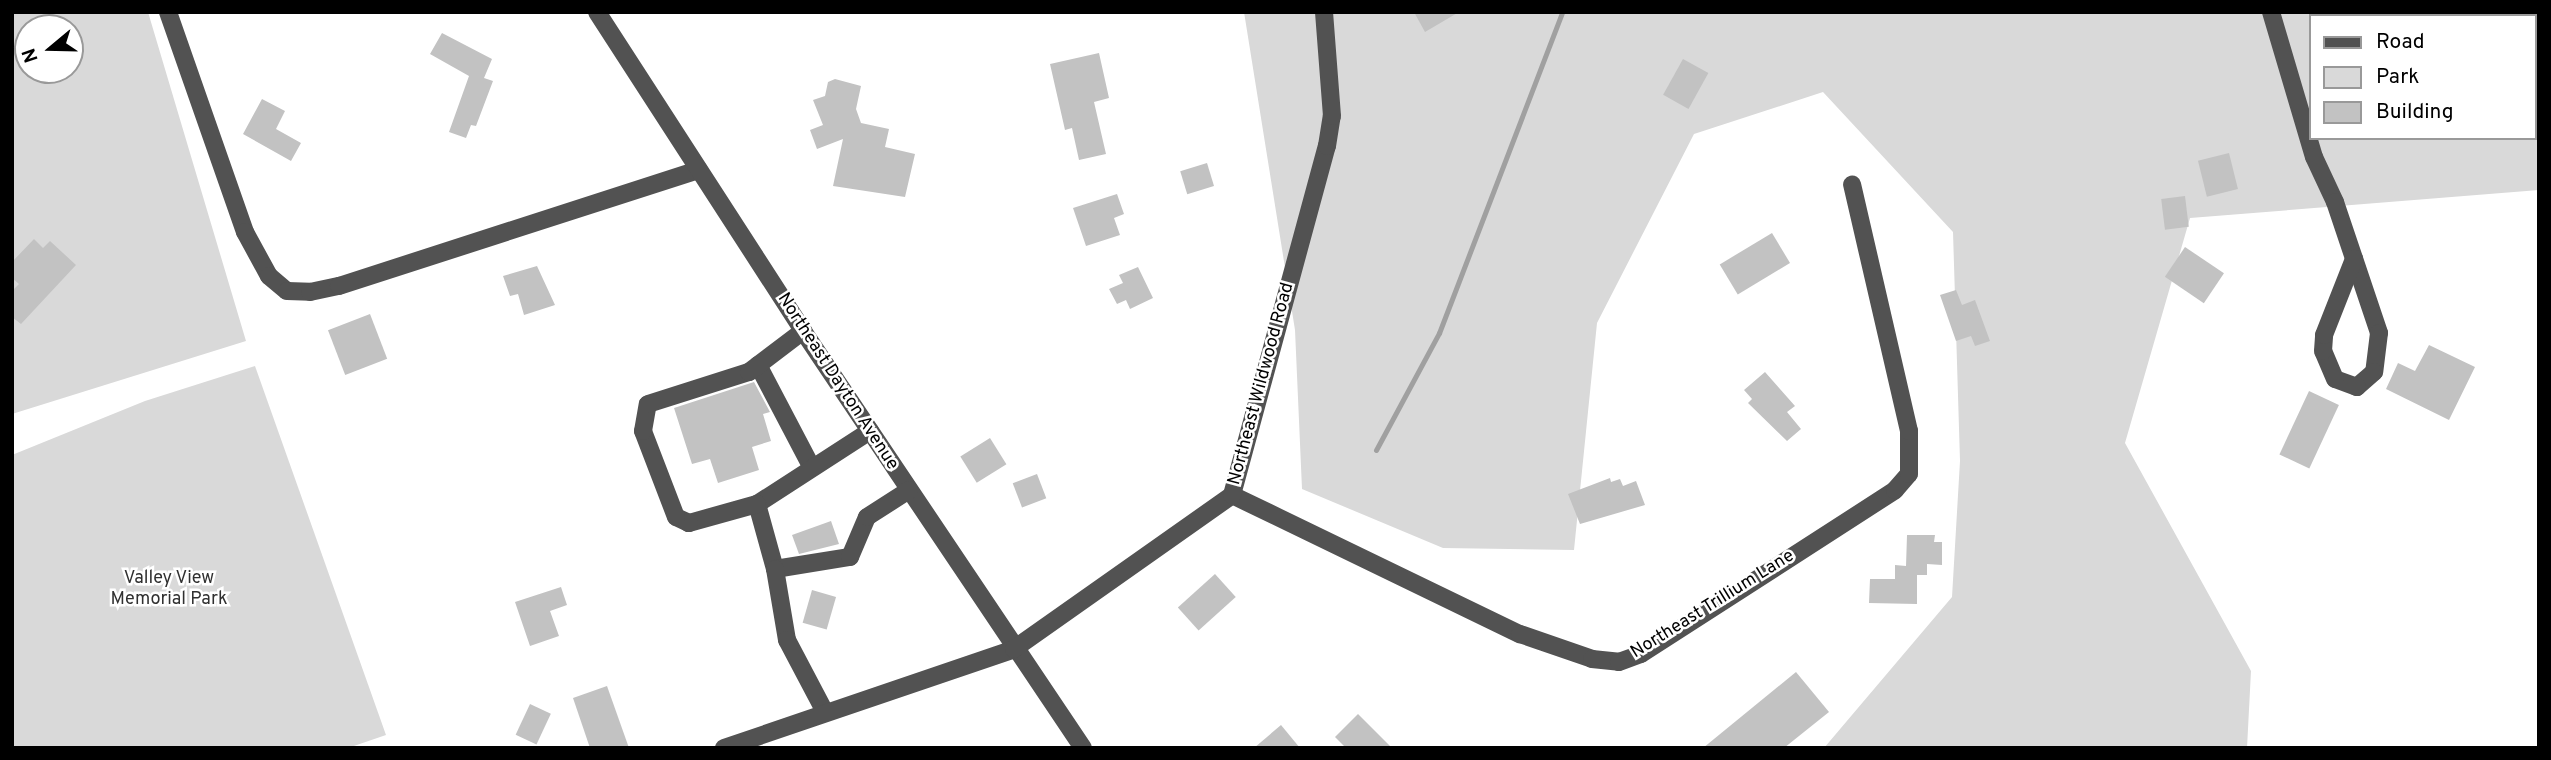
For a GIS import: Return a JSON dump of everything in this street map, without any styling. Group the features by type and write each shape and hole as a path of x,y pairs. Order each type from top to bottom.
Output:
{"street":[{"path":"168,12 245,232 269,276 287,291 310,292 339,286 699,170"},
{"name":"Northeast Dayton Avenue","path":"597,12 803,331 1083,748"},
{"name":"Northeast Wildwood Road","path":"724,748 1014,649 1232,495 1327,146 1332,116 1324,12"},
{"path":"2271,12 2314,157 2354,259 2379,333 2380,351 2374,372 2357,387 2335,379 2323,351 2324,335 2354,259"},
{"name":"Northeast Trillium Lane","path":"1232,495 1520,634 1592,659 1619,662 1642,654 1895,490 1909,474 1909,431 1852,184"},
{"path":"803,331 758,365 648,404 643,431 676,517 689,523 757,504 870,431"},
{"path":"758,365 812,468"},
{"path":"775,569 850,557 867,517 909,491"},
{"path":"757,504 775,569 787,640 825,712"}],"green space":[{"path":"12,12 148,12 246,341 12,414"},
{"path":"1244,12 2539,12 2539,190 2190,218 2125,443 2251,671 2247,748 1824,748 1952,597 1960,461 1953,232 1823,92 1694,134 1597,323 1574,550 1443,548 1302,489 1295,330"},
{"name":"Valley View Memorial Park","path":"255,366 386,735 348,748 12,748 12,455 145,401"}],"building":[{"path":"1414,12 1459,12 1425,32"},
{"path":"442,33 492,59 484,78 493,81 476,126 471,125 466,138 449,132 469,76 430,54"},
{"path":"1099,53 1109,98 1094,102 1106,154 1079,160 1072,128 1065,130 1050,64"},
{"path":"1683,59 1708,73 1688,109 1663,95"},
{"path":"835,79 861,86 856,109 861,123 889,129 885,147 915,154 905,197 833,186 843,139 817,149 810,130 823,125 813,100 825,96 828,82"},
{"path":"262,99 285,111 276,129 301,143 291,161 243,134"},
{"path":"2229,153 2238,189 2207,197 2198,161"},
{"path":"1207,163 1214,186 1187,194 1180,171"},
{"path":"1117,194 1124,214 1114,218 1120,235 1086,246 1073,208"},
{"path":"2185,196 2189,227 2165,230 2161,199"},
{"path":"1772,233 1790,263 1738,294 1720,264"},
{"path":"34,239 43,248 50,241 76,265 21,324 12,317 12,291 19,284 12,278 12,262"},
{"path":"2185,247 2224,273 2204,303 2165,277"},
{"path":"537,266 555,305 524,315 518,294 510,296 503,276"},
{"path":"1138,267 1153,298 1130,309 1126,300 1117,304 1109,289 1123,283 1119,275"},
{"path":"1956,290 1962,305 1975,300 1990,341 1975,346 1971,336 1956,341 1940,295"},
{"path":"370,314 387,359 345,375 328,330"},
{"path":"2429,345 2475,367 2449,420 2386,389 2398,363 2415,371"},
{"path":"1765,372 1795,406 1787,412 1801,429 1787,441 1748,403 1752,399 1744,390"},
{"path":"754,382 770,412 763,414 771,441 752,447 759,470 718,483 710,459 692,464 674,408"},
{"path":"2309,391 2339,405 2309,468 2279,454"},
{"path":"990,438 1006,464 977,483 960,457"},
{"path":"1037,474 1046,498 1022,508 1013,483"},
{"path":"1610,478 1611,482 1620,479 1623,486 1636,481 1645,505 1580,524 1568,494"},
{"path":"831,521 839,544 799,554 792,535"},
{"path":"1907,535 1935,535 1934,542 1942,542 1942,565 1927,564 1927,575 1917,575 1917,604 1869,603 1870,579 1895,579 1895,565 1906,566"},
{"path":"1215,574 1236,597 1199,630 1178,607"},
{"path":"561,587 567,605 550,611 559,636 530,646 515,602"},
{"path":"812,590 836,597 827,630 803,623"},
{"path":"1796,672 1829,712 1784,748 1703,748"},
{"path":"607,686 629,748 590,748 573,698"},
{"path":"530,704 551,714 536,745 516,735"},
{"path":"1358,714 1392,748 1346,748 1335,737"},
{"path":"1281,725 1300,748 1254,748"}],"waterway":[{"path":"1376,450 1439,333 1562,12"}]}
